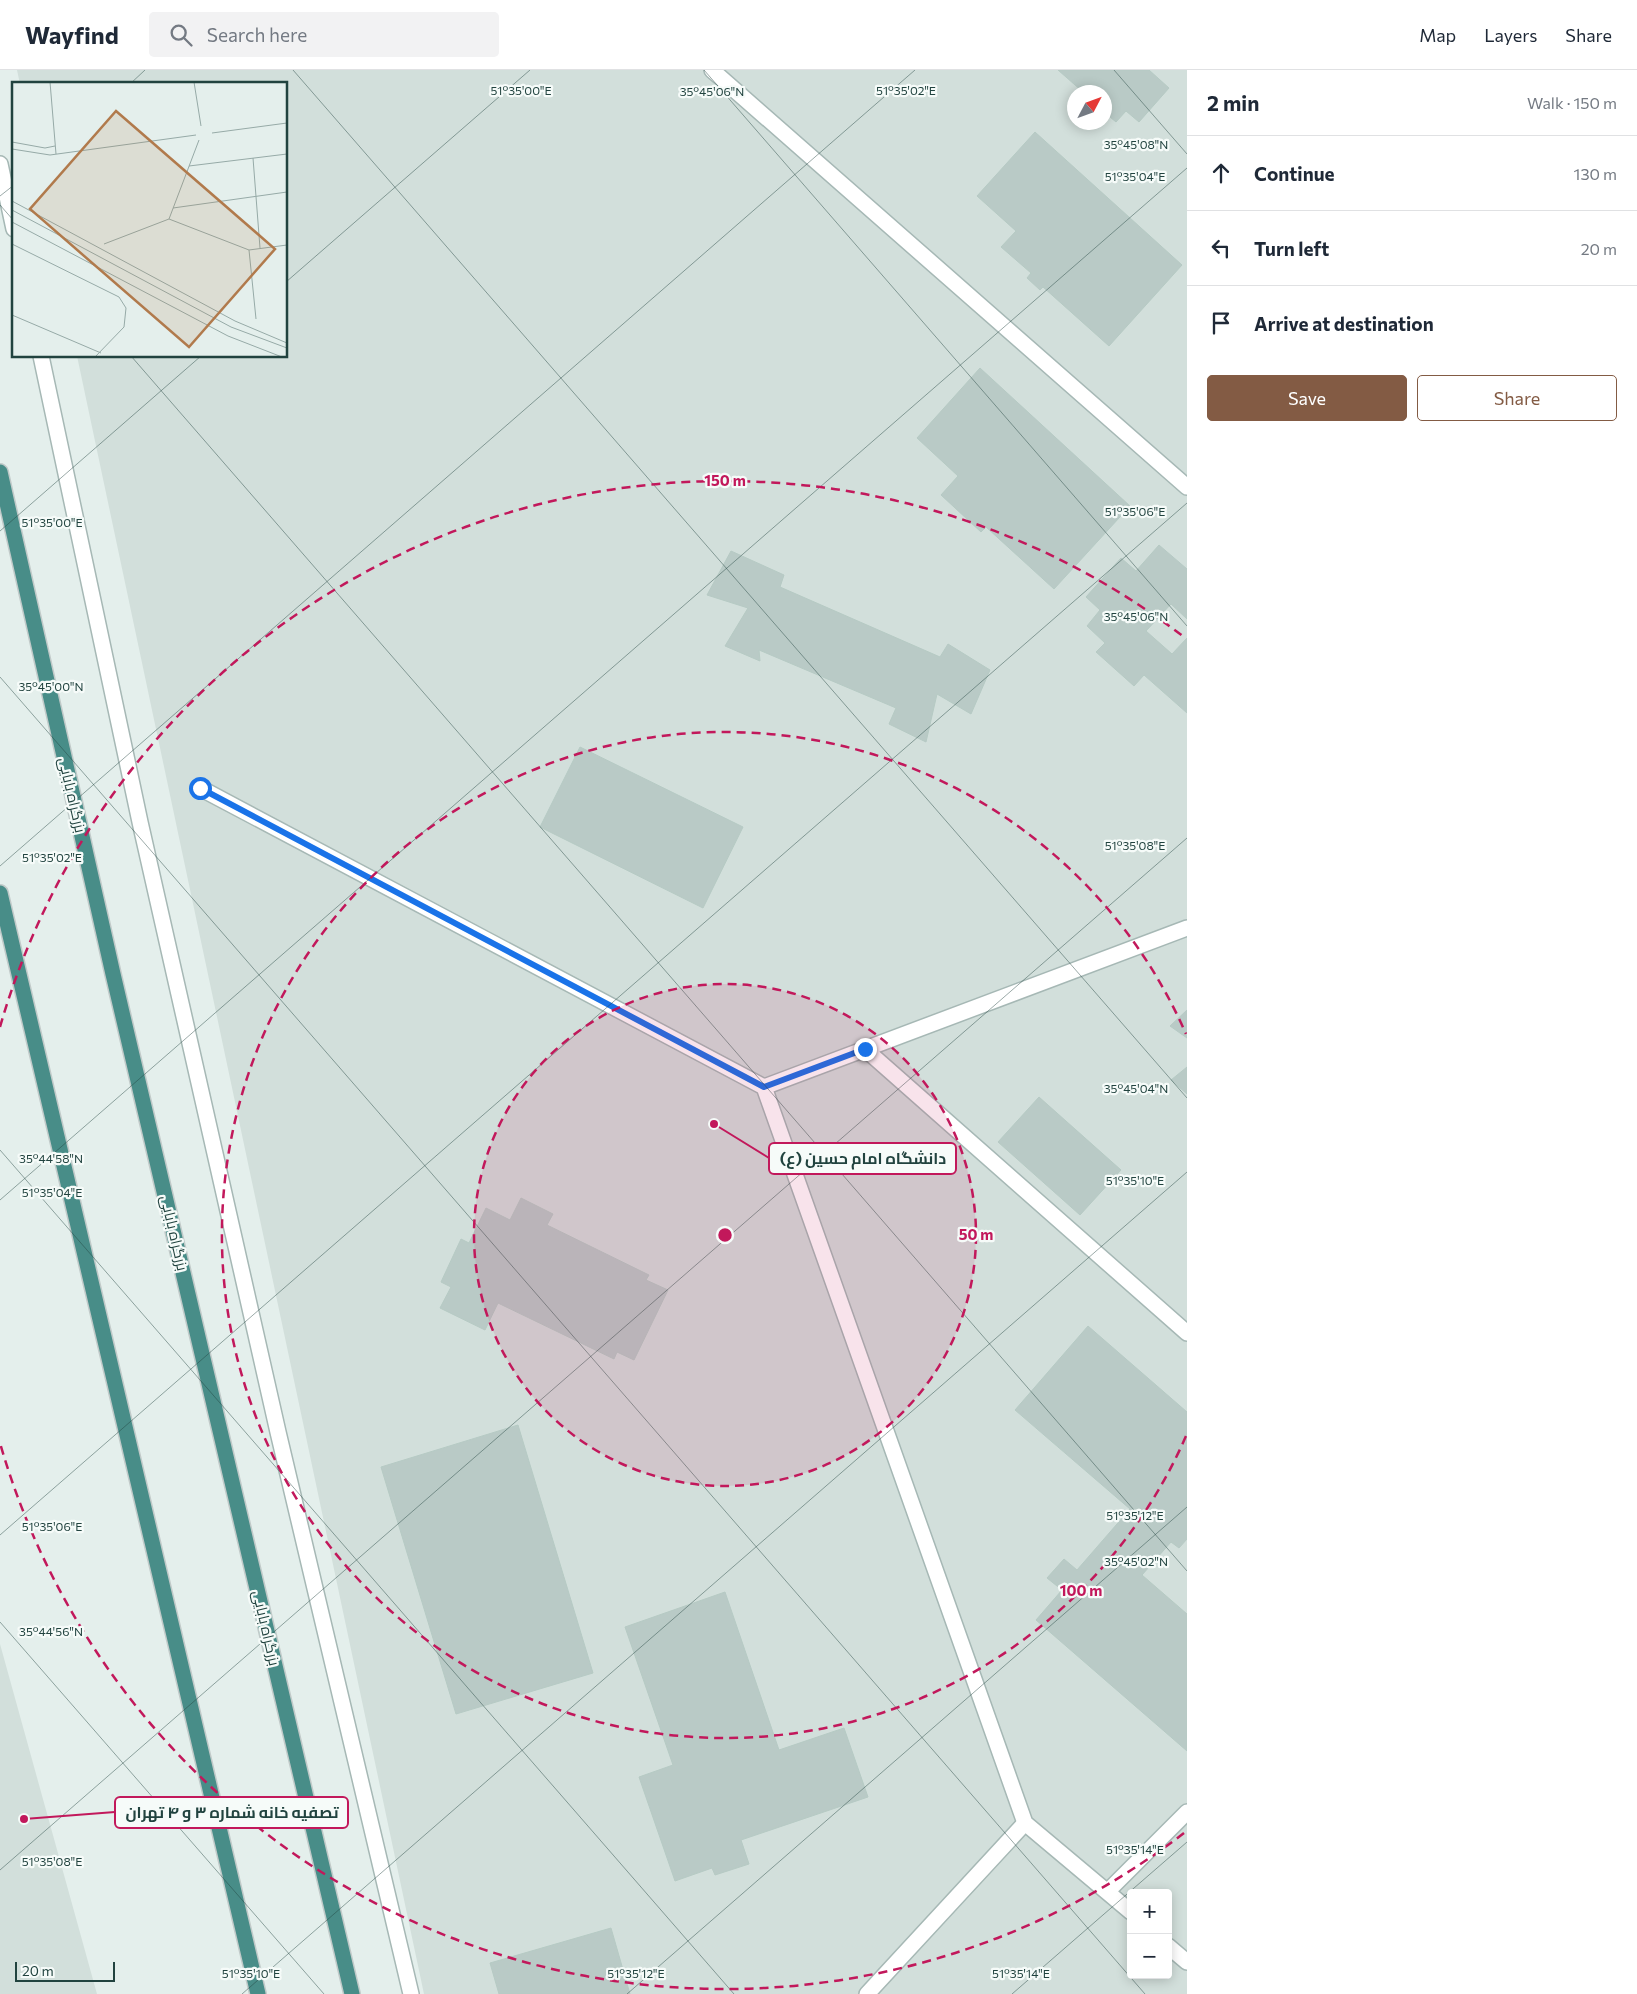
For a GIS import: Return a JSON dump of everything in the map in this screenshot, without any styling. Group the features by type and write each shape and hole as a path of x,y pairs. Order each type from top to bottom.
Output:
{"highway":[{"name":"بزرگراه بابایی","path":"0,472 113,974 352,1994"},
{"path":"0,893 258,1994"}],"street":[{"path":"712,70 1187,487"},
{"path":"0,164 12,219"},
{"path":"41,358 140,822 278,1432 411,1994"},
{"path":"200,788 764,1087 1025,1823 1127,1909"},
{"path":"764,1087 1187,928"},
{"path":"865,1049 1187,1333"},
{"path":"1107,1892 1187,1812"},
{"path":"867,1994 1025,1823"},
{"path":"1172,1949 1187,1962"}],"shaded area":[{"path":"17,70 1187,70 1187,1994 424,1994 77,358 288,358 288,82 20,82"},
{"path":"0,1644 97,1994 0,1994"}],"building":[{"path":"1058,70 1149,70 1169,88 1139,122 1126,111 1116,122 1112,119 1112,85 1075,85"},
{"path":"1035,132 1182,265 1109,346 1043,287 1040,290 1027,278 1031,273 1001,247 1016,231 977,196"},
{"path":"980,368 1130,506 1054,589 986,527 981,532 941,495 958,476 917,438"},
{"path":"1159,545 1187,569 1187,619 1171,604 1146,631 1172,654 1187,638 1187,713 1144,675 1134,686 1096,652 1105,643 1087,626 1100,610 1086,597 1121,558 1136,571"},
{"path":"731,551 784,575 780,587 940,657 948,644 990,670 971,714 937,694 926,742 889,724 896,708 759,650 760,661 725,646 748,608 707,595"},
{"path":"580,747 743,827 703,908 540,827"},
{"path":"1187,1010 1187,1038 1170,1026"},
{"path":"1187,1067 1187,1094 1171,1080"},
{"path":"1039,1097 1121,1170 1080,1215 998,1142"},
{"path":"521,1198 553,1214 547,1225 649,1275 646,1280 668,1290 634,1360 617,1352 614,1359 498,1303 485,1330 440,1308 451,1287 441,1282 461,1239 469,1243 486,1208 510,1220"},
{"path":"1088,1326 1187,1412 1187,1539 1179,1548 1171,1542 1142,1575 1187,1614 1187,1751 1036,1620 1062,1590 1047,1578 1064,1559 1077,1570 1130,1509 1015,1410"},
{"path":"518,1425 593,1673 456,1714 381,1467"},
{"path":"725,1592 779,1750 844,1728 868,1797 741,1840 749,1864 715,1875 712,1868 675,1881 639,1777 673,1765 625,1627"},
{"path":"611,1928 630,1994 499,1994 490,1963"}],"place":[{"name":"دانشگاه امام حسین (ع)","path":"714,1124"},
{"name":"تصفیه خانه شماره ۳ و ۴ تهران","path":"24,1819"}],"route":[{"path":"200,788 764,1087 865,1049"}]}
